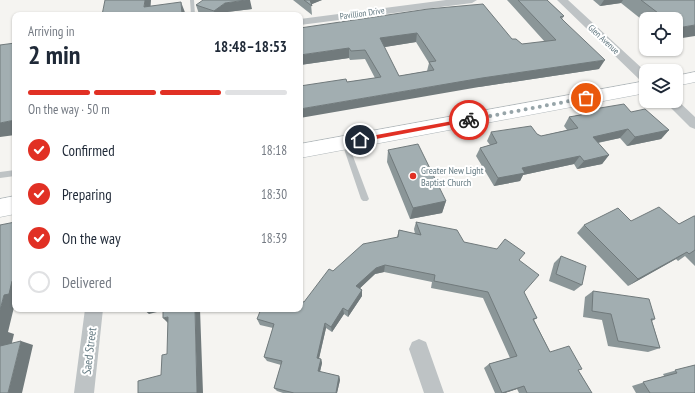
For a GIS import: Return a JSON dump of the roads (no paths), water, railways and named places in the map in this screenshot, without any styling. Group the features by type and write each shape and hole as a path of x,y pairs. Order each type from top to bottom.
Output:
{"street":[{"name":"Pavillion Drive","path":"303,22 472,0"},
{"name":"Glen Avenue","path":"562,0 639,72"},
{"path":"683,79 695,76"},
{"path":"303,150 639,88"},
{"path":"678,108 695,124"},
{"path":"0,208 12,206"},
{"name":"Saed Street","path":"84,393 94,312"},
{"path":"419,349 434,393"}],"lane":[{"path":"192,0 193,12"},
{"path":"345,143 365,199"},
{"path":"0,175 12,173"}],"place":[{"name":"Greater New Light Baptist Church","path":"413,176"}]}
